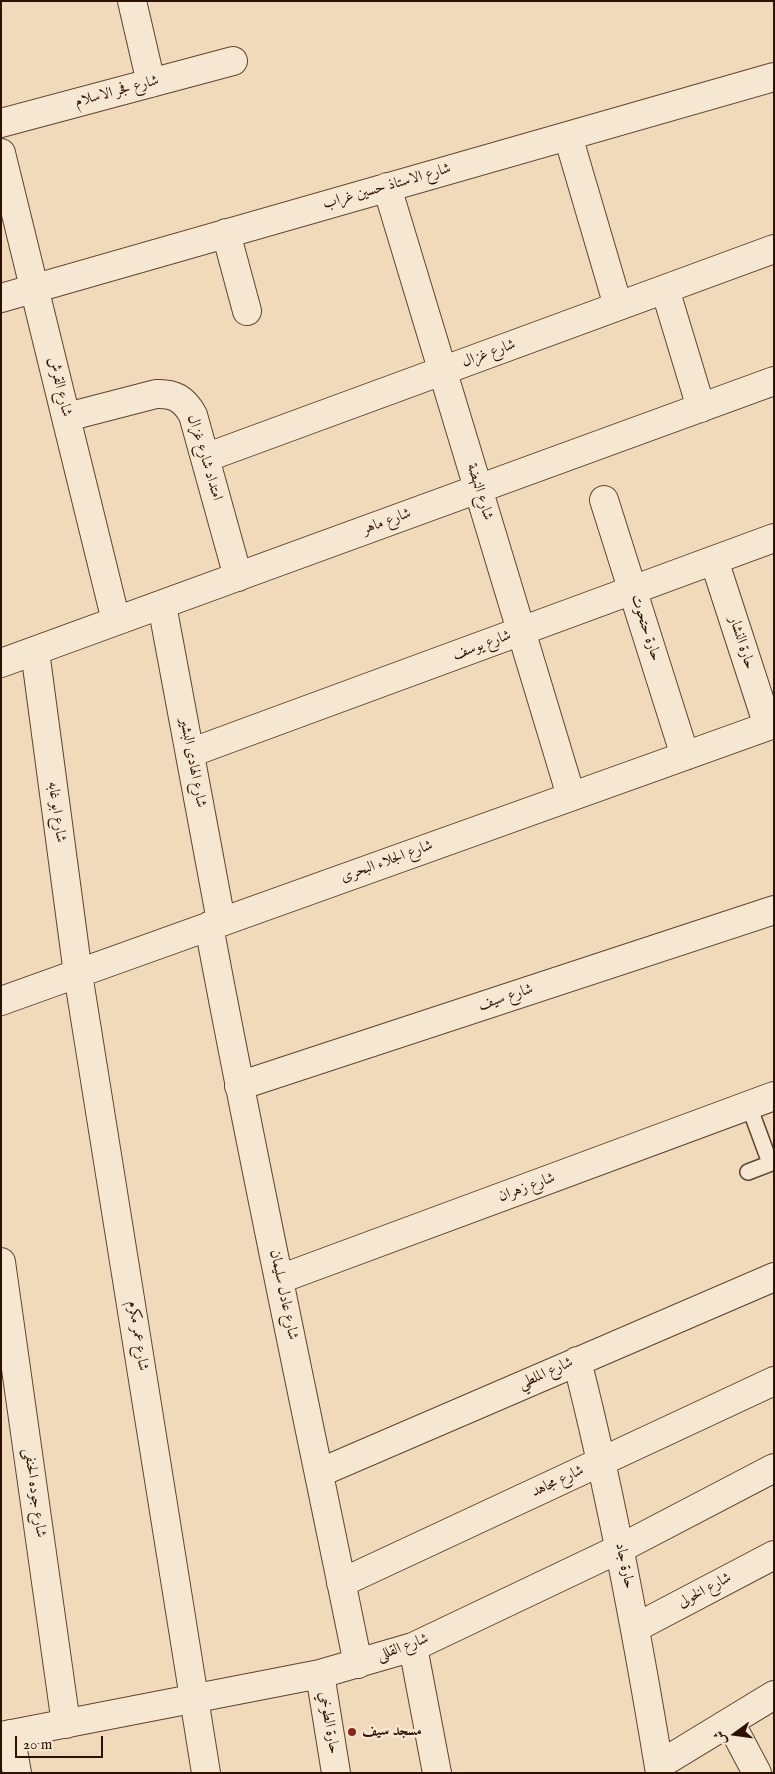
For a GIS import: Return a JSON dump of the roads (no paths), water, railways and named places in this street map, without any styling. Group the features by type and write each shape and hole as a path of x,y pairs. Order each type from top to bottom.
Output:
{"street":[{"path":"132,1 151,83"},
{"name":"شارع فجر الاسلام","path":"1,123 233,61"},
{"name":"شارع الاستاذ حسين غراب","path":"1,298 774,77"},
{"path":"568,136 618,306"},
{"name":"شارع القرش","path":"1,153 116,621"},
{"name":"شارع النهضة","path":"386,187 571,796"},
{"path":"226,234 247,311"},
{"name":"شارع غزال","path":"205,458 774,249"},
{"path":"665,289 702,408"},
{"name":"شارع ماهر","path":"1,663 774,381"},
{"name":"امتداد شارع غزال","path":"66,417 156,394 168,393 178,397 187,404 193,415 238,577"},
{"name":"حارة حتحوت","path":"604,500 685,756"},
{"name":"شارع يوسف","path":"190,753 774,538"},
{"name":"حارة النشار","path":"714,560 771,725"},
{"name":"شارع الهادى البشير","path":"162,605 190,753 215,924"},
{"name":"شارع ابو غابه","path":"35,651 78,974"},
{"name":"شارع الجلاء البحرى","path":"1,1002 771,725"},
{"name":"شارع سيف","path":"239,1086 774,910"},
{"name":"شارع عادل سليمان","path":"215,924 239,1086 358,1664"},
{"name":"شارع عمر مكرم","path":"78,974 196,1698 206,1773"},
{"name":"شارع زهران","path":"280,1279 774,1096"},
{"name":"شارع جوده الحنفى","path":"1,1262 66,1724"},
{"name":"شارع الملطي","path":"319,1473 774,1277"},
{"name":"حارة جاد","path":"577,1361 602,1461 637,1627 660,1769"},
{"name":"شارع مجاهد","path":"341,1583 774,1382"},
{"name":"شارع القللى","path":"6,1735 320,1674 414,1647 620,1548 774,1468"},
{"name":"شارع الخولى","path":"637,1627 774,1555"},
{"path":"414,1647 437,1773"},
{"name":"حارة الطوخي","path":"320,1674 336,1773"},
{"path":"660,1769 774,1695"},
{"path":"730,1722 757,1773"},
{"path":"6,1735 17,1773"}],"lane":[{"path":"748,1172 772,1162 749,1106"}],"place":[{"name":"مسجد سيف","path":"352,1732"}]}
